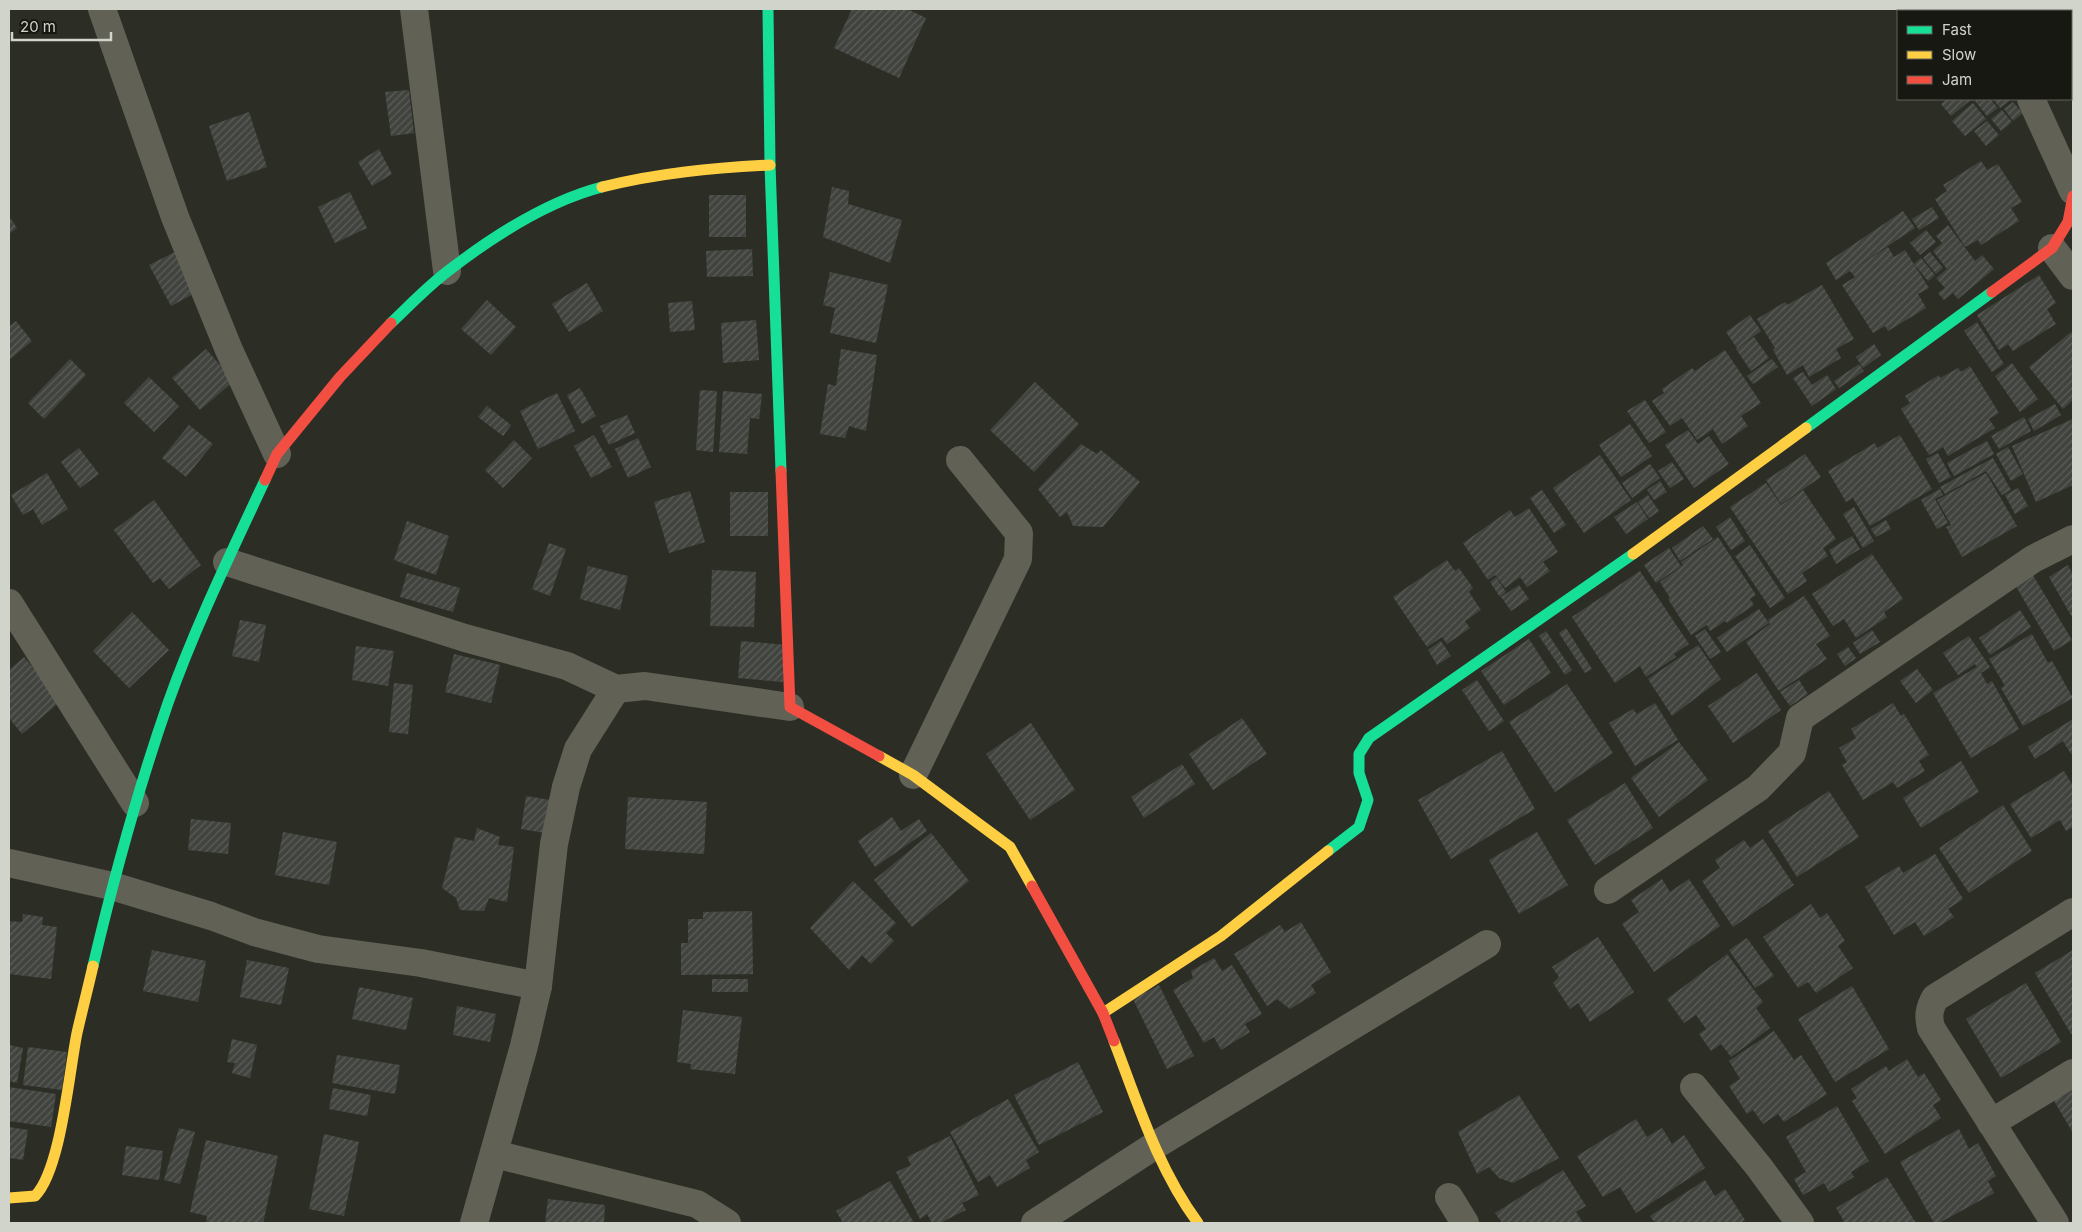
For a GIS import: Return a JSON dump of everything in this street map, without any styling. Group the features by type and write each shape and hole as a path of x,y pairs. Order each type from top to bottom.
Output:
{"street":[{"path":"102,9 175,217 229,350 277,454"},
{"path":"414,9 446,271"},
{"path":"768,9 770,165 790,707"},
{"path":"2031,100 2073,191"},
{"path":"9,1198 36,1196 42,1190 47,1178 63,1118 78,1034 112,886 135,803 169,701 227,562 277,454 340,377 380,334 446,271 516,225 574,194 645,176 708,168 770,165"},
{"path":"1103,1013 1221,936 1359,827 1368,800 1359,773 1359,754 1369,738 1634,553 2052,248 2068,222 2073,196"},
{"path":"2052,248 2073,276"},
{"path":"913,775 1018,559 1019,533 960,460"},
{"path":"1608,890 1758,788 1792,752 1800,718 2033,559 2073,540"},
{"path":"227,562 464,638 567,666 616,689 645,686 790,707 913,775 1010,847 1103,1013 1154,1146 1180,1198 1198,1223"},
{"path":"9,603 135,803"},
{"path":"474,1223 524,1046 538,986 553,854 566,787 578,749 616,689"},
{"path":"9,863 112,886 211,916 254,932 318,949 421,963 538,986"},
{"path":"2055,1223 1931,1028 1928,1016 1930,1006 1935,998 2073,912"},
{"path":"1035,1223 1154,1146 1487,944"},
{"path":"1991,1123 2073,1073"},
{"path":"1694,1087 1759,1167 1800,1223"},
{"path":"494,1154 697,1204 726,1223"},
{"path":"1449,1197 1465,1223"}],"building":[{"path":"852,9 907,9 926,18 899,78 834,48"},
{"path":"2073,9 2073,18 2072,10 2042,10"},
{"path":"409,90 414,133 391,136 385,92"},
{"path":"1946,100 1971,100 1951,116 1941,104"},
{"path":"1991,100 1998,108 1987,116 1975,101"},
{"path":"1994,100 2011,100 2000,108"},
{"path":"2013,102 2023,113 2013,121 2004,109"},
{"path":"1973,103 1986,119 1965,136 1952,121"},
{"path":"2002,110 2012,122 2001,131 1991,119"},
{"path":"249,112 267,167 227,181 209,126"},
{"path":"1987,121 1999,135 1986,146 1974,131"},
{"path":"379,149 392,174 372,186 358,162"},
{"path":"1981,161 1987,170 1998,164 2022,202 2011,208 2019,221 1981,245 1978,240 1965,247 1935,199 1947,191 1943,185"},
{"path":"832,187 849,191 848,204 902,220 890,263 823,237"},
{"path":"350,192 367,228 335,243 318,207"},
{"path":"709,195 746,195 746,237 709,237"},
{"path":"1932,207 1939,218 1919,230 1912,219"},
{"path":"1903,211 1915,228 1853,269 1888,247 1894,257 1905,250 1929,288 1918,294 1926,308 1888,331 1885,326 1873,333 1842,285 1855,277 1850,271 1836,280 1826,263"},
{"path":"9,216 17,228 9,234"},
{"path":"1948,225 1975,261 1982,255 1994,269 1958,299 1953,293 1944,300 1938,293 1945,288 1936,278 1947,269 1933,251 1942,243 1936,236"},
{"path":"1926,230 1936,242 1920,255 1910,243"},
{"path":"752,249 753,276 707,277 706,251"},
{"path":"177,251 199,291 171,306 149,265"},
{"path":"1930,252 1943,268 1936,274 1923,258"},
{"path":"1921,258 1935,275 1928,281 1914,264"},
{"path":"830,272 888,285 876,343 830,333 835,308 823,305"},
{"path":"2039,275 2056,303 2047,309 2056,324 2013,351 2008,344 1999,350 1977,315"},
{"path":"587,283 603,311 569,332 552,304"},
{"path":"1822,285 1854,339 1836,349 1841,358 1809,377 1803,365 1787,375 1773,350 1775,348 1757,319 1785,302 1787,305"},
{"path":"487,300 516,327 491,355 461,329"},
{"path":"692,301 695,330 670,332 668,303"},
{"path":"1750,315 1761,331 1737,348 1726,332"},
{"path":"756,320 759,360 723,363 721,323"},
{"path":"16,321 32,341 9,360 9,327"},
{"path":"1977,322 2004,364 1992,372 1964,331"},
{"path":"2071,332 2073,334 2073,400 2063,409 2029,367"},
{"path":"1754,337 1769,358 1751,371 1736,349"},
{"path":"1874,344 1881,355 1863,368 1856,357"},
{"path":"206,349 234,381 200,410 172,378"},
{"path":"841,349 877,355 866,431 849,426 845,438 820,434 828,384 836,386"},
{"path":"1725,350 1761,403 1741,416 1748,426 1722,444 1713,429 1697,440 1682,418 1670,426 1652,401 1664,393 1662,389 1692,368 1695,371"},
{"path":"70,359 86,375 44,419 28,403"},
{"path":"1772,359 1778,367 1753,384 1747,376"},
{"path":"2012,363 2038,399 2020,412 1995,376"},
{"path":"1859,364 1864,371 1839,388 1834,381"},
{"path":"1970,366 1999,413 1989,419 1995,428 1948,456 1943,447 1929,455 1901,409 1910,403 1905,396 1939,375 1940,378 1958,368 1961,372"},
{"path":"1803,372 1812,385 1827,375 1836,389 1812,406 1793,378"},
{"path":"149,377 179,406 154,432 124,403"},
{"path":"1035,382 1079,424 1034,472 990,430"},
{"path":"580,388 596,416 582,424 567,395"},
{"path":"700,390 717,391 713,452 696,450"},
{"path":"723,391 762,394 759,419 750,418 747,454 719,452"},
{"path":"557,393 575,431 538,449 520,411"},
{"path":"1645,400 1666,432 1649,443 1627,411"},
{"path":"2055,404 2061,415 2034,431 2028,419"},
{"path":"487,406 511,425 503,436 478,417"},
{"path":"627,415 635,433 609,445 600,426"},
{"path":"2024,417 2031,431 1999,449 1991,436"},
{"path":"2073,419 2073,485 2036,502 2012,446"},
{"path":"1630,424 1652,456 1621,477 1599,445"},
{"path":"189,425 213,444 186,477 162,458"},
{"path":"1688,430 1698,444 1709,436 1729,464 1694,488 1665,445"},
{"path":"594,435 612,467 591,478 574,446"},
{"path":"1900,435 1932,489 1870,526 1853,498 1846,502 1828,471 1875,443 1877,448"},
{"path":"638,438 651,467 628,478 615,449"},
{"path":"514,440 532,458 503,488 485,470"},
{"path":"1987,441 1994,454 1954,476 1947,463"},
{"path":"1081,444 1097,454 1101,450 1140,482 1103,527 1073,526 1067,512 1060,517 1038,489"},
{"path":"2008,447 2023,474 2011,481 1996,454"},
{"path":"79,448 99,474 80,488 61,462"},
{"path":"1938,453 1951,477 1939,483 1926,459"},
{"path":"1805,454 1821,477 1781,504 1766,480"},
{"path":"1600,455 1631,500 1584,533 1553,488"},
{"path":"1993,458 2011,490 2002,495 1986,471 1945,494 1940,487"},
{"path":"1672,462 1684,479 1670,488 1658,471"},
{"path":"1650,464 1660,478 1632,498 1622,483"},
{"path":"47,473 68,509 42,525 33,509 23,515 11,495"},
{"path":"1986,473 2017,526 1962,557 1946,527 1951,525 1937,500"},
{"path":"1660,481 1667,492 1654,500 1647,490"},
{"path":"1766,483 1781,505 1803,490 1836,539 1823,548 1828,556 1802,573 1807,581 1788,594 1746,532 1752,528 1746,531 1730,507"},
{"path":"2018,488 2028,506 2015,514 2005,495"},
{"path":"1940,489 1943,495 1935,499 1948,523 1937,529 1921,500"},
{"path":"1542,490 1566,525 1554,533 1530,498"},
{"path":"690,491 705,542 669,553 654,502"},
{"path":"730,492 768,492 768,536 730,536"},
{"path":"1648,495 1659,511 1649,518 1638,502"},
{"path":"154,500 201,565 169,589 160,578 153,583 114,530"},
{"path":"1637,502 1648,519 1626,534 1614,517"},
{"path":"1854,507 1874,541 1863,548 1843,514"},
{"path":"1529,508 1558,552 1543,562 1550,571 1527,587 1520,577 1505,588 1495,575 1488,580 1463,543 1510,510 1515,517"},
{"path":"1730,517 1745,541 1731,550 1716,527"},
{"path":"1886,520 1891,529 1876,537 1871,529"},
{"path":"407,521 449,536 436,575 394,560"},
{"path":"1703,526 1713,539 1680,561 1672,548"},
{"path":"1852,536 1860,549 1836,564 1829,550"},
{"path":"1718,537 1756,595 1750,599 1754,605 1727,623 1725,621 1710,631 1707,625 1691,635 1668,599 1670,598 1660,582 1683,565 1681,562"},
{"path":"549,543 566,549 550,596 532,589"},
{"path":"1750,545 1785,598 1770,608 1735,556"},
{"path":"1669,548 1681,566 1656,583 1644,565"},
{"path":"1872,554 1903,599 1884,612 1887,617 1856,638 1844,619 1833,626 1812,594"},
{"path":"1447,560 1455,571 1459,568 1473,588 1469,592 1481,610 1465,621 1470,628 1447,644 1442,637 1427,647 1393,597"},
{"path":"2068,565 2073,575 2073,619 2049,577"},
{"path":"588,566 628,576 620,610 580,599"},
{"path":"712,570 756,572 754,627 710,626"},
{"path":"1640,571 1689,644 1674,654 1676,657 1646,677 1640,666 1615,683 1572,617"},
{"path":"2031,572 2072,640 2054,651 2014,583"},
{"path":"407,573 460,588 453,612 400,597"},
{"path":"1496,577 1506,592 1500,597 1490,582"},
{"path":"1519,585 1529,599 1511,611 1501,597"},
{"path":"1804,596 1830,636 1816,644 1827,659 1779,691 1746,642 1770,624 1768,620"},
{"path":"1759,609 1769,623 1727,652 1717,638"},
{"path":"2020,610 2031,627 1990,655 1979,638"},
{"path":"132,612 169,650 129,688 93,651"},
{"path":"240,620 266,625 259,662 232,656"},
{"path":"1566,628 1592,669 1585,673 1559,633"},
{"path":"1705,629 1721,652 1710,659 1695,636"},
{"path":"1872,630 1880,642 1860,654 1853,643"},
{"path":"1546,631 1572,670 1565,675 1539,636"},
{"path":"2032,634 2048,663 2052,661 2073,698 2023,726 2001,688 2005,686 1989,659"},
{"path":"1969,636 1990,667 1981,673 1987,684 1992,681 2019,729 1971,758 1933,693 1977,667 1975,664 1958,675 1943,653"},
{"path":"1529,639 1551,673 1504,705 1481,671"},
{"path":"741,641 787,645 783,682 738,678"},
{"path":"1441,641 1451,656 1437,665 1428,650"},
{"path":"1698,645 1721,679 1672,716 1648,679"},
{"path":"356,646 394,651 388,686 352,680"},
{"path":"1848,647 1856,658 1845,666 1837,654"},
{"path":"454,654 500,665 491,703 445,692"},
{"path":"24,657 61,701 22,734 9,718 9,670"},
{"path":"1917,669 1933,690 1916,703 1900,681"},
{"path":"1757,673 1781,710 1733,743 1708,706"},
{"path":"1477,680 1504,721 1489,731 1462,690"},
{"path":"1799,680 1808,694 1790,706 1780,692"},
{"path":"394,683 413,685 408,734 389,732"},
{"path":"1567,684 1613,753 1555,792 1509,722"},
{"path":"1655,703 1678,740 1635,766 1609,723 1633,709 1637,714"},
{"path":"1893,703 1901,716 1904,714 1929,755 1919,761 1925,771 1897,788 1893,782 1863,800 1842,765 1847,762 1839,748 1856,738 1851,729"},
{"path":"1242,718 1267,754 1213,790 1189,754"},
{"path":"2073,719 2073,753 2071,754 2063,741 2035,759 2028,747"},
{"path":"1031,723 1075,790 1030,820 986,754"},
{"path":"1679,742 1708,780 1659,817 1631,778"},
{"path":"1502,751 1535,809 1451,859 1418,800"},
{"path":"1961,761 1979,792 1921,828 1903,798"},
{"path":"1182,764 1195,784 1144,818 1131,797"},
{"path":"2064,771 2073,786 2073,827 2066,831 2060,820 2031,838 2010,804"},
{"path":"1625,783 1653,828 1595,865 1567,820"},
{"path":"1829,791 1859,837 1797,877 1768,831"},
{"path":"526,796 557,801 551,834 521,829"},
{"path":"628,797 707,802 704,854 625,849"},
{"path":"2003,805 2032,851 1969,893 1939,848"},
{"path":"892,817 901,831 919,819 927,831 875,867 858,841"},
{"path":"191,819 231,823 228,854 188,850"},
{"path":"477,828 500,837 498,845 514,847 507,902 489,898 484,911 460,910 456,898 442,888 455,837 474,841"},
{"path":"283,832 337,842 329,885 275,875"},
{"path":"1537,832 1568,885 1519,914 1489,860"},
{"path":"931,833 969,881 912,927 874,880"},
{"path":"1763,839 1794,885 1733,927 1702,881 1720,868 1715,860 1744,840 1750,848"},
{"path":"1935,854 1963,899 1948,909 1954,917 1924,936 1915,922 1894,935 1865,887 1899,866 1903,873"},
{"path":"1662,879 1670,892 1689,879 1720,926 1654,972 1622,924 1639,912 1631,900"},
{"path":"853,881 896,923 886,933 894,941 871,964 862,955 849,970 810,928"},
{"path":"1811,904 1820,918 1827,913 1845,941 1838,946 1853,968 1816,993 1808,982 1798,988 1763,937"},
{"path":"752,911 753,974 681,975 681,943 688,943 688,919 703,919 703,912"},
{"path":"23,914 43,917 42,925 57,927 51,979 9,974 9,921 22,922"},
{"path":"1301,922 1331,972 1311,985 1316,993 1290,1009 1277,999 1267,1006 1234,954 1280,925 1285,932"},
{"path":"1598,937 1634,992 1590,1022 1578,1003 1570,1009 1553,983 1559,977 1552,967"},
{"path":"1747,938 1774,976 1755,988 1729,950"},
{"path":"152,950 206,961 198,1002 143,991"},
{"path":"2073,950 2073,1033 2071,1034 2035,973"},
{"path":"1727,954 1763,1002 1756,1008 1770,1028 1731,1057 1721,1044 1711,1051 1699,1034 1706,1029 1696,1015 1684,1023 1667,999"},
{"path":"1214,958 1222,971 1232,965 1262,1014 1245,1024 1250,1032 1221,1050 1214,1037 1204,1043 1173,990 1193,978 1191,971"},
{"path":"247,960 289,968 281,1005 240,997"},
{"path":"712,979 748,979 748,992 712,992"},
{"path":"2026,983 2061,1042 2001,1078 1966,1019"},
{"path":"1159,985 1194,1056 1167,1069 1133,999"},
{"path":"1852,986 1889,1049 1835,1082 1798,1019"},
{"path":"359,987 413,998 406,1030 352,1019"},
{"path":"457,1006 496,1014 490,1042 453,1035"},
{"path":"683,1010 742,1017 735,1074 690,1069 691,1064 677,1062"},
{"path":"1774,1031 1794,1060 1801,1055 1827,1094 1784,1122 1778,1114 1763,1124 1753,1110 1747,1114 1729,1086 1740,1079 1729,1061"},
{"path":"232,1039 257,1045 250,1078 232,1073 235,1063 227,1062"},
{"path":"9,1045 23,1048 17,1083 9,1081"},
{"path":"28,1047 67,1052 62,1090 23,1085"},
{"path":"337,1055 400,1065 395,1094 332,1083"},
{"path":"1907,1059 1918,1077 1924,1073 1941,1100 1933,1105 1941,1118 1885,1154 1852,1101 1857,1098 1851,1089 1886,1066 1889,1071"},
{"path":"1078,1062 1103,1112 1039,1145 1014,1095"},
{"path":"9,1087 56,1094 51,1127 9,1121"},
{"path":"2073,1087 2073,1133 2053,1099"},
{"path":"333,1088 371,1095 367,1116 329,1109"},
{"path":"1519,1095 1559,1158 1513,1183 1499,1178 1489,1167 1477,1174 1458,1132"},
{"path":"1008,1099 1039,1152 1026,1160 1030,1168 997,1187 990,1175 978,1182 950,1132"},
{"path":"1837,1106 1869,1161 1851,1172 1854,1177 1829,1192 1824,1183 1803,1195 1794,1179 1806,1172 1786,1137"},
{"path":"1636,1119 1647,1137 1662,1128 1672,1144 1684,1135 1705,1168 1636,1213 1620,1187 1603,1197 1577,1156"},
{"path":"9,1127 28,1130 23,1160 9,1158"},
{"path":"179,1128 195,1132 180,1184 164,1180"},
{"path":"1959,1129 1969,1149 1978,1143 1996,1176 1988,1181 1994,1193 1939,1223 1934,1223 1900,1162"},
{"path":"324,1134 359,1142 344,1216 309,1209"},
{"path":"950,1136 979,1195 962,1203 966,1210 940,1223 932,1223 927,1214 920,1219 896,1172 911,1165 907,1157"},
{"path":"206,1140 278,1156 263,1223 206,1223 207,1216 190,1212"},
{"path":"126,1146 163,1151 159,1180 122,1175"},
{"path":"1563,1170 1586,1206 1576,1212 1583,1223 1502,1223 1495,1213"},
{"path":"1887,1177 1916,1223 1840,1223 1844,1221 1836,1208"},
{"path":"1705,1180 1715,1196 1725,1189 1745,1220 1740,1223 1655,1223 1650,1216"},
{"path":"890,1181 914,1223 843,1223 836,1211"},
{"path":"548,1199 605,1205 604,1223 545,1223"}],"traffic: fast":[{"path":"768,9 770,165 781,471"},
{"path":"391,323 441,277 502,233 561,201 602,187"},
{"path":"1806,428 1992,292"},
{"path":"93,966 127,833 168,703 202,618 265,480"},
{"path":"1328,851 1359,827 1368,800 1359,773 1359,754 1369,738 1633,554"}],"traffic: slow":[{"path":"602,187 685,172 770,165"},
{"path":"1633,554 1806,428"},
{"path":"879,756 913,775 1010,847 1032,886"},
{"path":"1103,1013 1221,936 1328,851"},
{"path":"9,1198 35,1196 44,1183 51,1165 58,1143 77,1033 93,966"},
{"path":"1114,1041 1160,1158 1171,1181 1198,1223"}],"traffic: jam":[{"path":"1992,292 2052,248 2068,222 2073,196"},
{"path":"265,480 277,454 340,377 391,323"},
{"path":"781,471 790,707 879,756"},
{"path":"1032,886 1103,1013 1114,1041"}]}
